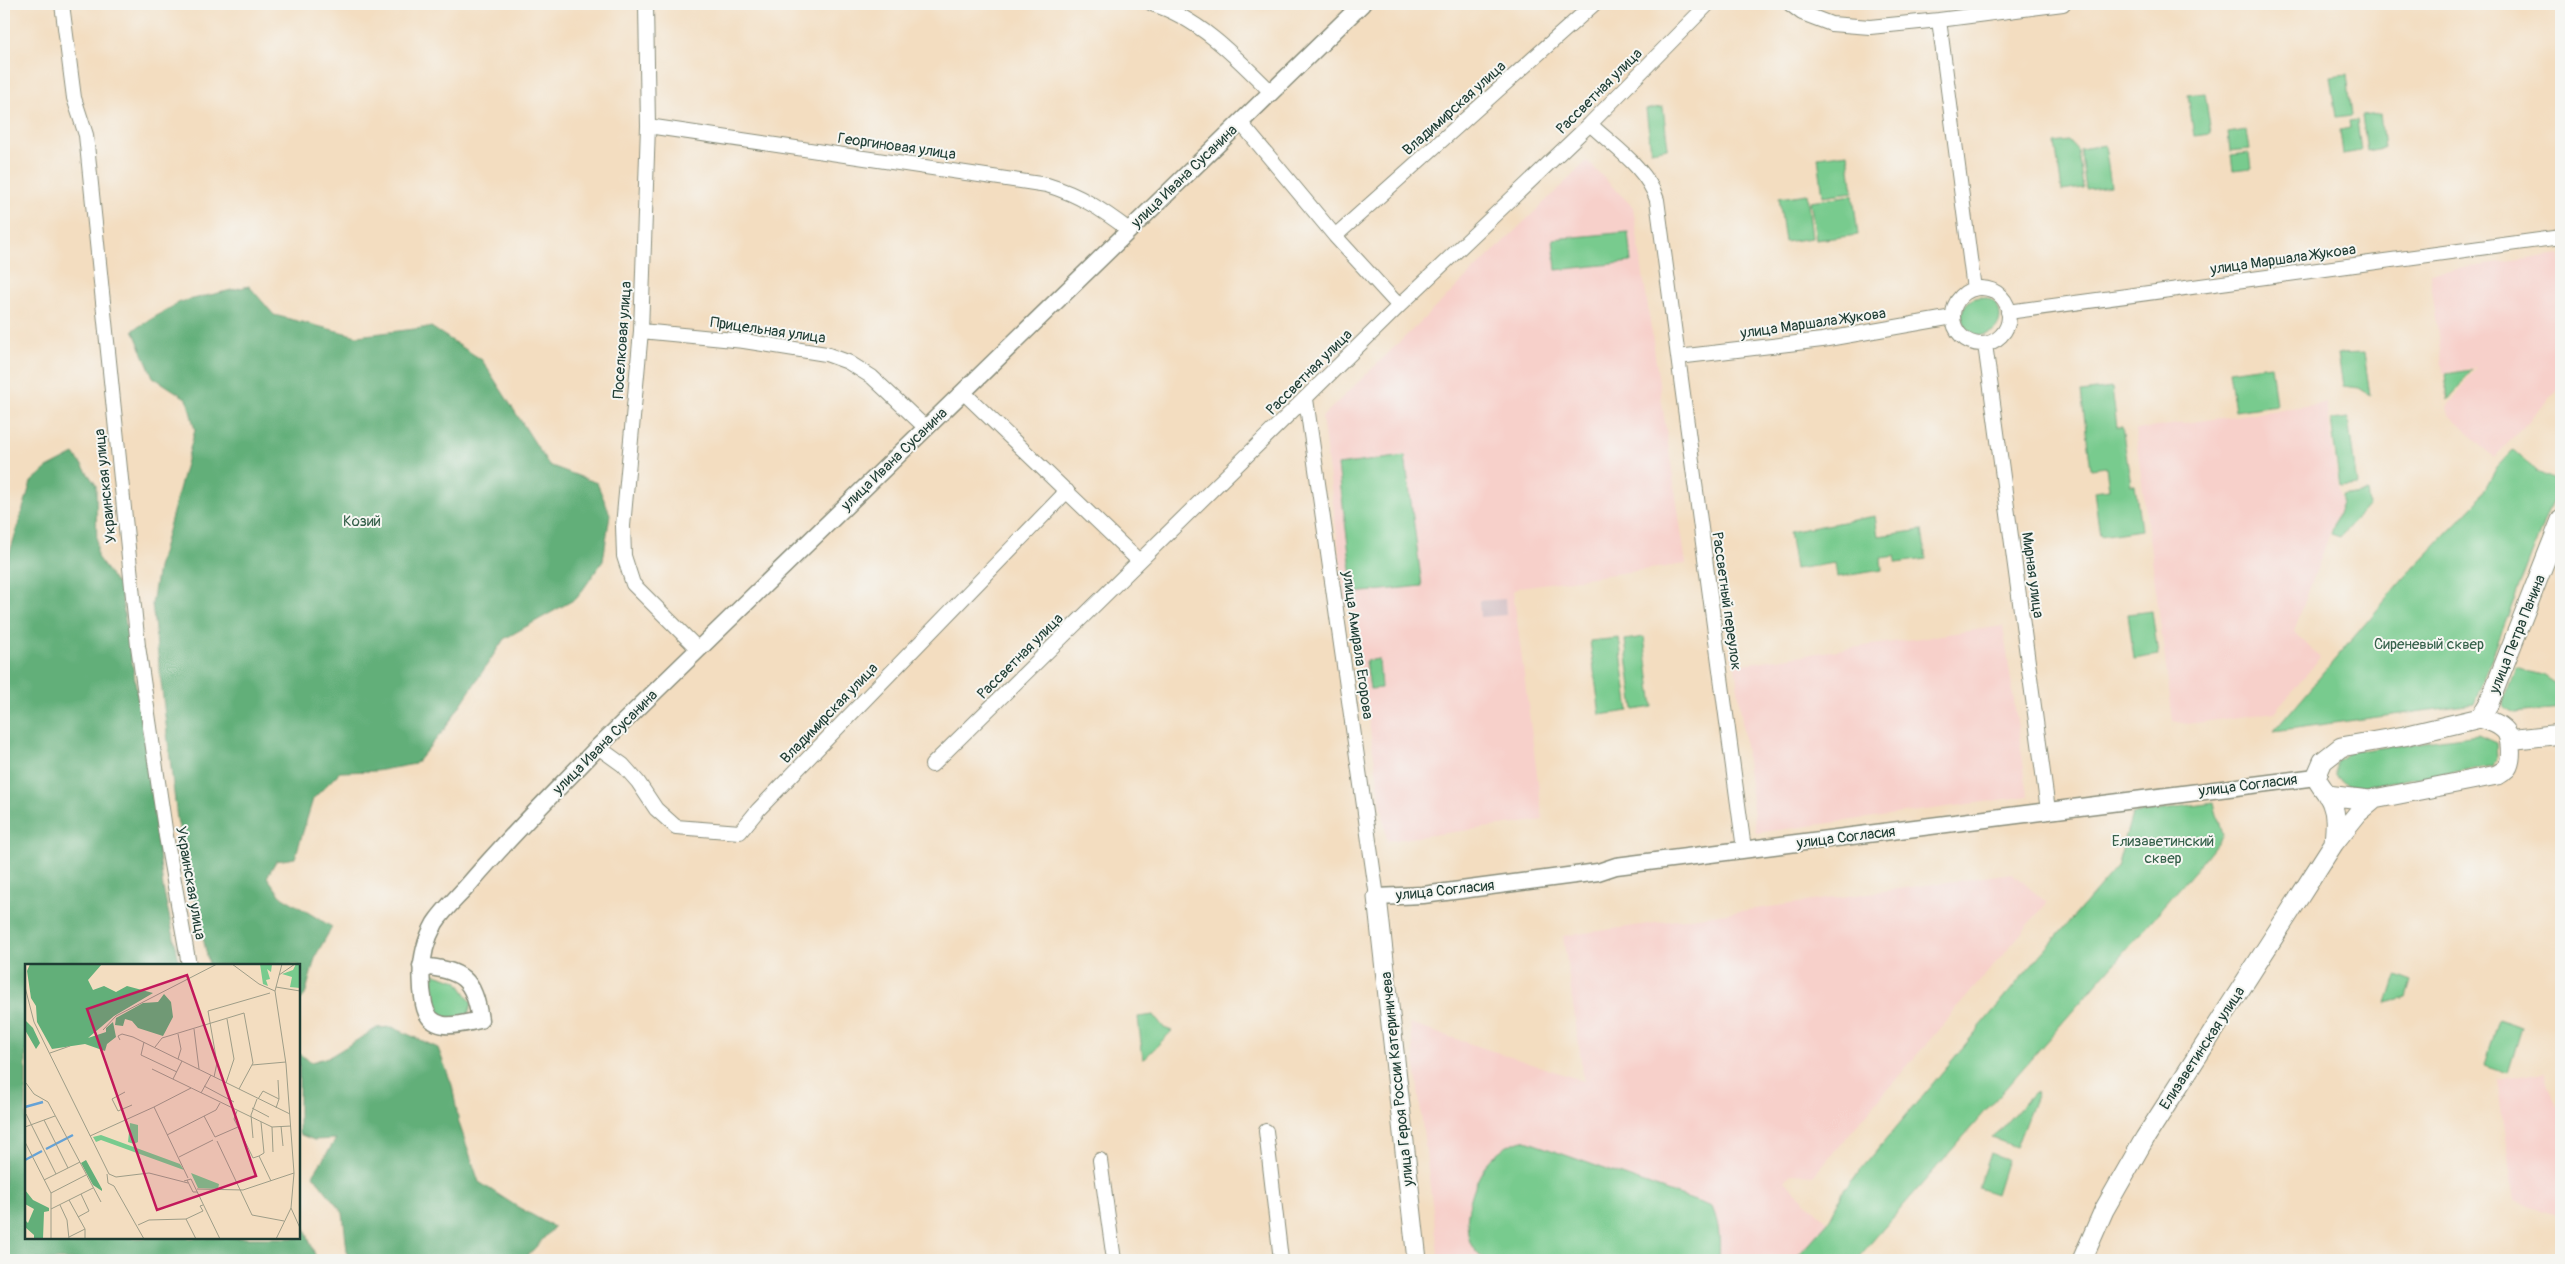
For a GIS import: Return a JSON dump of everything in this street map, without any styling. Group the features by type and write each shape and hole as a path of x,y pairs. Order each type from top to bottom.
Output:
{"main road":[{"name":"улица Петра Панина","path":"2480,718 2489,703 2561,520"},
{"path":"2327,795 2349,799 2376,798 2497,775 2507,768 2510,761 2509,740 2506,732 2491,721 2480,718"},
{"name":"улица Согласия","path":"2327,795 2321,788 2316,776 2323,760 2341,747 2404,736 2480,718"},
{"path":"2509,740 2561,734"},
{"path":"2327,795 2332,804 2335,821 2334,843"},
{"name":"Елизаветинская улица","path":"2082,1260 2104,1210 2140,1146 2334,843 2358,813 2376,798"},
{"name":"улица Героя России Катериничева","path":"1377,897 1418,1260"}],"street":[{"name":"Украинская улица","path":"62,4 74,98 86,135 138,646 166,836 189,964"},
{"name":"Поселковая улица","path":"646,4 648,126 641,331 623,526 624,556 633,584 698,649"},
{"path":"1152,4 1181,16 1209,35 1245,65 1271,92"},
{"name":"улица Ивана Сусанина","path":"421,966 445,968 467,981 477,1001 480,1020 460,1025 442,1025 433,1022 427,1014 424,1003 421,966 427,941 436,922 496,852 598,747 698,649 1362,4"},
{"name":"Владимирская улица","path":"1335,236 1594,4"},
{"name":"Рассветная улица","path":"932,765 1399,306 1590,124 1708,4"},
{"path":"1790,4 1816,19 1847,27 1939,20 2063,4"},
{"path":"1939,20 1974,289"},
{"path":"1240,122 1330,227 1335,236 1399,306"},
{"name":"Рассветный переулок","path":"1590,124 1642,173 1654,190 1744,849"},
{"name":"Георгиновая улица","path":"648,126 1047,185 1074,193 1099,208 1129,230"},
{"name":"улица Маршала Жукова","path":"2008,312 2561,238"},
{"path":"1985,288 1995,292 2003,300 2008,312 2008,323 2003,333 1995,340 1985,344 1971,342 1955,328 1953,317 1958,299 1974,289 1985,288"},
{"name":"улица Маршала Жукова","path":"1678,356 1822,340 1953,317"},
{"name":"Прицельная улица","path":"641,331 744,341 826,354 848,362 872,377 926,428"},
{"name":"Мирная улица","path":"1985,344 2048,810"},
{"path":"963,392 1139,561"},
{"name":"улица Амирала Егорова","path":"1306,399 1377,897"},
{"name":"Владимирская улица","path":"598,747 622,765 638,782 656,809 676,826 740,832 758,810 1066,491"},
{"name":"улица Согласия","path":"1377,897 1423,895 1744,849 2316,776"},
{"path":"1266,1131 1281,1260"},
{"path":"1100,1160 1114,1260"}],"shaded area":[{"path":"1587,161 1633,207 1686,564 1520,587 1513,591 1543,820 1387,841 1351,605 1346,605 1322,417"},
{"path":"2561,254 2561,387 2494,458 2449,415 2447,407 2476,368 2443,373 2430,273"},
{"path":"2326,403 2341,503 2294,631 2320,658 2275,712 2188,724 2173,721 2135,430"},
{"path":"1505,599 1506,615 1480,617 1479,601"},
{"path":"2003,626 2028,796 1756,833 1735,665"},
{"path":"2012,873 2047,903 1814,1175 1792,1174 1784,1181 1828,1222 1794,1260 1439,1260 1410,1024 1584,1081 1563,936"},
{"path":"2545,1072 2556,1107 2561,1107 2561,1215 2514,1201 2497,1080"}],"green space":[{"path":"2347,74 2352,115 2336,117 2330,76"},
{"path":"2205,93 2211,134 2194,136 2188,95"},
{"path":"1663,107 1668,148 1651,151 1646,109"},
{"path":"2380,114 2384,148 2367,151 2362,116"},
{"path":"2357,120 2361,151 2343,154 2340,130 2350,128 2349,121"},
{"path":"2246,130 2249,149 2230,151 2228,133"},
{"path":"2069,141 2078,151 2083,188 2062,191 2055,143"},
{"path":"2105,145 2111,186 2086,189 2080,149"},
{"path":"1848,153 1853,192 1823,196 1818,157"},
{"path":"2249,153 2251,168 2233,170 2231,155"},
{"path":"1807,194 1812,238 1785,242 1779,198"},
{"path":"1853,195 1858,235 1816,240 1810,201"},
{"path":"1628,232 1631,262 1556,270 1553,239"},
{"name":"Козий","path":"249,286 274,315 357,336 431,327 482,360 549,465 597,483 610,514 603,561 577,598 504,639 444,730 415,764 376,771 340,772 313,799 295,858 276,861 267,877 281,896 332,927 316,955 305,995 300,1001 300,964 209,964 177,819 152,604 158,568 195,430 187,399 153,377 133,330 180,302"},
{"path":"1981,297 1995,302 2000,316 1995,330 1981,335 1967,330 1962,316 1967,302"},
{"path":"2364,353 2370,395 2359,388 2343,386 2338,354"},
{"path":"2271,365 2276,405 2235,411 2229,371"},
{"path":"2472,370 2448,400 2445,374"},
{"path":"2112,388 2117,427 2122,427 2131,485 2135,485 2141,530 2100,536 2094,491 2109,489 2106,467 2091,469 2081,392"},
{"path":"2348,418 2357,485 2340,487 2331,420"},
{"name":"Сиреневый сквер","path":"2513,450 2538,472 2559,483 2474,704 2274,731 2405,577 2478,501 2497,467"},
{"path":"74,454 96,485 97,557 120,588 148,761 163,888 180,964 25,964 25,1239 300,1239 300,1216 317,1260 4,1260 4,572 31,482 47,468"},
{"path":"1405,456 1422,586 1354,593 1338,465"},
{"path":"2367,492 2369,505 2340,537 2331,534 2342,502 2342,496"},
{"path":"1875,516 1878,536 1922,530 1926,559 1896,563 1895,556 1881,558 1882,570 1837,577 1835,563 1795,569 1789,532"},
{"path":"2152,611 2158,655 2134,659 2128,614"},
{"path":"1644,637 1653,707 1634,710 1625,640"},
{"path":"1619,638 1629,711 1600,715 1590,641"},
{"path":"1379,659 1381,688 1370,689 1366,661"},
{"path":"2516,668 2543,675 2561,687 2561,708 2516,713 2504,707 2503,703"},
{"path":"2478,735 2496,743 2497,759 2492,766 2363,786 2348,786 2336,776 2336,762 2349,752"},
{"name":"Елизаветинский сквер","path":"2214,803 2223,835 2198,867 1856,1260 1794,1260 1828,1222 1844,1190 2019,980 2117,867 2132,814"},
{"path":"429,972 457,981 472,1003 467,1017 443,1018 439,1014 432,1003 428,991"},
{"path":"2396,975 2412,981 2407,998 2387,1003"},
{"path":"1154,1015 1164,1028 1172,1031 1143,1060 1138,1017"},
{"path":"2498,1019 2522,1027 2508,1073 2484,1065"},
{"path":"392,1027 438,1048 452,1085 459,1123 479,1182 516,1206 554,1227 524,1260 348,1260 343,1213 313,1175 336,1139 314,1140 300,1134 300,1055 312,1062 331,1056 377,1028"},
{"path":"2034,1092 2037,1093 2016,1147 1992,1138"},
{"path":"1523,1140 1712,1207 1719,1233 1719,1260 1488,1260 1477,1253 1470,1242 1467,1228 1471,1197 1476,1183 1490,1160 1505,1147"},
{"path":"1990,1153 2007,1159 1996,1194 1978,1188"}]}
